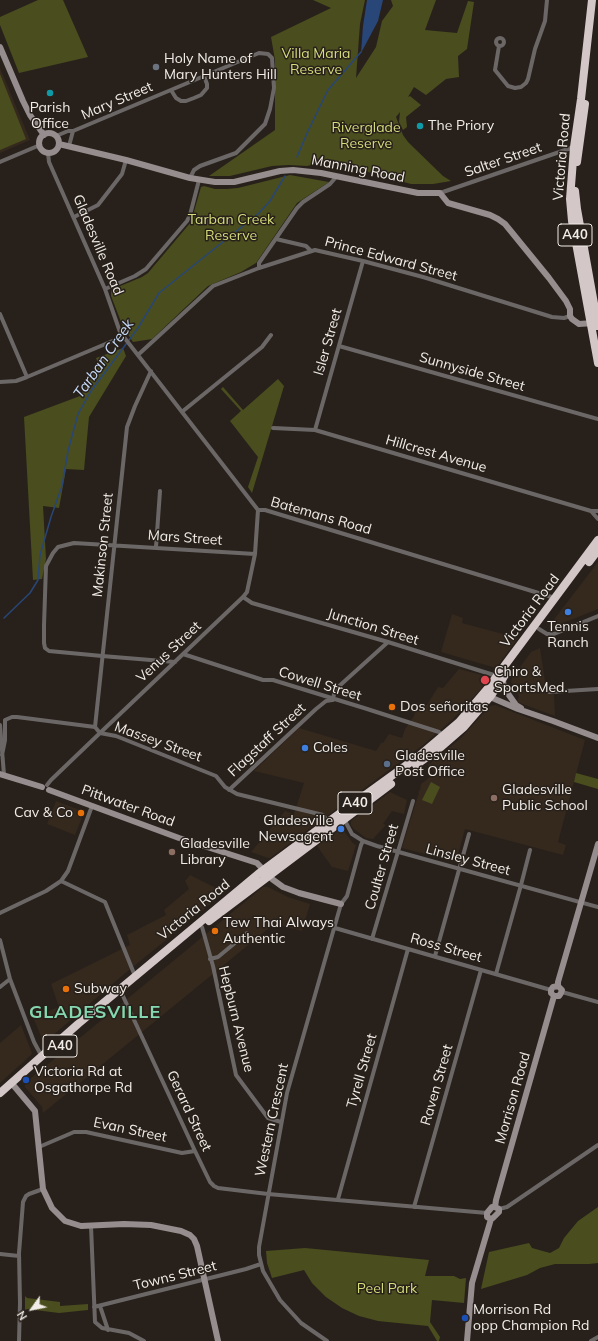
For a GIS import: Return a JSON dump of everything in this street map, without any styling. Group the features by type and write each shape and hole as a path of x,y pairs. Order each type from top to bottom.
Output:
{"highway":[{"name":"Victoria Road","path":"592,0 570,185 571,210 595,324"},
{"name":"Victoria Road","path":"597,0 575,193 576,209 595,324 598,362"},
{"name":"Victoria Road","path":"0,1099 122,994 328,822 446,738 464,727 598,540"},
{"name":"Victoria Road","path":"501,676 539,630 598,550"},
{"name":"Victoria Road","path":"0,1093 41,1055 194,926 267,872 308,847 446,738"}],"street":[{"path":"500,46 495,70 508,86 515,88 521,87 528,79 535,49 545,21 547,0"},
{"path":"0,47 23,101 30,115 44,135"},
{"name":"Mary Street","path":"56,136 68,131 73,131 259,53 268,54 272,58 274,88 270,109 265,124 236,153 200,166 194,170 190,178"},
{"name":"Mary Street","path":"170,90 176,98 181,101 194,98 201,95 207,88 204,76"},
{"name":"Mary Street","path":"69,146 73,131"},
{"path":"52,134 56,136 60,144 56,151 48,153 42,150 40,139 44,135 52,134"},
{"name":"Manning Road","path":"60,144 199,180 234,182 280,171 293,170 337,176 418,193 440,193"},
{"path":"0,162 40,145"},
{"name":"Salter Street","path":"440,193 574,147"},
{"name":"Gladesville Road","path":"48,153 49,162 105,289 123,336 130,344"},
{"path":"74,217 98,206 122,174 126,160"},
{"path":"259,268 260,263 300,204 330,184 337,176"},
{"path":"105,289 142,272 151,263 187,221 199,180"},
{"path":"440,193 448,203 490,215 504,224 566,301 570,309 570,316 575,322 579,324 595,324"},
{"path":"276,239 306,246 310,250"},
{"name":"Prince Edward Street","path":"139,354 213,286 310,250 319,250 423,277 552,317 564,318 570,316"},
{"name":"Isler Street","path":"315,430 363,261"},
{"path":"0,314 27,377"},
{"path":"183,412 262,347 271,335"},
{"path":"0,382 16,381 27,377 123,336"},
{"name":"Batemans Road","path":"130,344 258,510 272,512 556,598"},
{"name":"Sunnyside Street","path":"339,346 598,419"},
{"name":"Makinson Street","path":"95,727 127,427 134,406 151,371"},
{"name":"Hillcrest Avenue","path":"273,428 315,430 591,511 598,511"},
{"path":"156,547 160,491"},
{"name":"Venus Street","path":"46,788 51,780 247,592 255,554 258,510"},
{"path":"591,511 598,519"},
{"name":"Mars Street","path":"102,656 49,651 45,648 44,625 46,566 58,547 74,543 255,554"},
{"name":"Junction Street","path":"243,597 252,603 501,676"},
{"path":"539,630 547,634 554,634 598,616"},
{"path":"333,700 337,688 388,642"},
{"name":"Cowell Street","path":"183,654 263,680 274,680 333,700 439,732 446,738"},
{"path":"102,656 175,662"},
{"path":"501,676 504,688 516,705 524,710"},
{"path":"549,692 598,690"},
{"path":"489,693 518,709 598,738"},
{"name":"Flagstaff Street","path":"229,790 322,704 326,701 333,700"},
{"name":"Massey Street","path":"2,755 5,740 5,720 12,717 95,727 100,733 116,736 216,776 224,787 229,790 247,797 323,815 328,822"},
{"path":"0,725 2,775"},
{"name":"Pittwater Road","path":"2,775 46,788 179,838 257,863 283,887 341,904"},
{"name":"Coulter Street","path":"372,939 413,801"},
{"path":"0,912 46,891 61,881 68,871 92,806"},
{"name":"Linsley Street","path":"344,818 351,832 363,841 397,852 598,907"},
{"path":"435,956 469,834"},
{"name":"Western Crescent","path":"363,841 347,896 341,904 287,1093 280,1122 268,1194 487,1213"},
{"path":"598,844 558,982 558,986 561,988 562,992 598,1002"},
{"path":"496,974 530,850"},
{"path":"61,881 105,902 135,976"},
{"name":"Hepburn Avenue","path":"202,927 236,1075 268,1118 280,1122"},
{"name":"Ross Street","path":"335,928 551,990"},
{"path":"210,959 218,957 248,933"},
{"path":"0,940 10,978 34,1042 41,1055"},
{"name":"Tyrell Street","path":"338,1200 408,949"},
{"name":"Raven Street","path":"414,1206 481,970"},
{"path":"0,987 10,978"},
{"path":"558,986 553,987 551,993 554,996 558,996 562,992"},
{"name":"Gerard Street","path":"122,994 210,1182 218,1188 268,1194"},
{"name":"Morrison Road","path":"497,1208 496,1200 554,996"},
{"path":"14,1086 36,1111 43,1189 52,1208 61,1217 76,1225 91,1226 133,1224 160,1226 186,1233 194,1239 197,1246 203,1280 218,1341"},
{"name":"Evan Street","path":"39,1147 74,1132 86,1132 182,1153 195,1152"},
{"path":"491,1219 487,1217 487,1213 492,1207 507,1207 598,1145"},
{"path":"18,1341 20,1303 19,1256 23,1202 29,1194 43,1189"},
{"path":"268,1194 259,1247 260,1264 271,1286 288,1310 301,1323 326,1341"},
{"path":"467,1341 472,1284 491,1219 498,1213 497,1208"},
{"path":"91,1226 95,1322 99,1326 108,1330 129,1334 144,1341"},
{"path":"0,1254 19,1256"},
{"name":"Towns Street","path":"94,1307 246,1270 260,1264"},
{"path":"100,1306 108,1330"},
{"path":"591,1341 598,1337"}],"shaded area":[{"path":"0,68 30,140 0,153"},
{"path":"598,562 598,609 551,628 549,626"},
{"path":"452,614 463,618 462,623 518,638 496,668 441,652"},
{"path":"540,648 546,688 549,692 554,692 555,716 517,702 519,697 516,688 511,682 512,678 531,652"},
{"path":"459,669 489,677 481,689 452,720 423,745 270,858 251,852 285,811 294,814 304,783 254,771 299,728 376,751 389,734 402,738 405,729 414,716 417,704 427,705 438,687 443,688"},
{"name":"Gladesville Public School","path":"495,705 585,740 558,842 566,845 563,855 465,829 456,862 402,848 421,784 435,773 428,765 461,738 490,706"},
{"path":"390,792 407,800 404,814 392,811 383,824 386,825 373,839 366,838 354,829 351,825 351,821"},
{"path":"56,801 84,813 75,835 47,824"},
{"path":"340,830 343,830 356,845 348,871 332,867 317,846"},
{"path":"190,875 216,888 220,885 225,892 123,975 45,1042 43,1041 33,1017 59,1007 51,984 130,945 127,935 166,915 164,910 189,889 185,881"},
{"path":"263,887 268,887 288,897 310,904 302,931 274,924 43,1113 42,1107 25,1087 25,1083"},
{"path":"21,1025 32,1053 0,1083 0,1043"}],"green space":[{"path":"38,0 63,0 88,57 19,73 0,25 0,17"},
{"path":"313,0 365,0 360,24 356,78 376,47 382,21 393,6 391,0 436,0 425,30 457,33 468,1 474,2 467,49 458,56 459,77 446,79 426,95 414,87 408,97 410,96 421,105 406,117 407,127 403,130 399,122 400,112 396,117 403,135 408,142 443,176 451,181 433,184 411,184 329,161 307,166 272,166 230,176 209,176 275,130 275,60 271,37 331,8"},
{"path":"0,74 26,139 0,150"},
{"name":"Tarban Creek Reserve","path":"290,175 329,182 297,203 256,263 241,272 208,286 152,339 133,342 123,327 111,296 111,291 148,273 191,222 201,187 204,186 215,189 238,188"},
{"path":"123,348 126,356 89,417 84,470 66,469 59,508 43,506 46,559 42,579 33,580 24,417 80,396 99,366 96,358"},
{"path":"278,379 284,386 252,493 248,487 258,457 230,421 241,411 221,389 223,387 243,410"},
{"path":"576,773 598,779 598,789 574,782"},
{"path":"431,782 440,787 432,804 422,800"},
{"path":"598,1207 598,1263 555,1264 540,1268 527,1275 481,1289 489,1252 529,1243 532,1248 550,1253 559,1248 564,1238 578,1221"},
{"name":"Peel Park","path":"305,1248 429,1260 425,1276 454,1276 460,1279 466,1278 464,1303 432,1300 430,1322 440,1337 439,1341 437,1341 428,1326 378,1321 359,1316 342,1308 326,1297 312,1283 304,1270 272,1278 267,1263 266,1251"},
{"path":"25,1296 27,1298 60,1302 60,1306 88,1304 88,1310 59,1313 25,1310"}],"water":[{"path":"367,0 383,0 378,21 361,53 363,26"}],"waterway":[{"name":"Tarban Creek","path":"297,157 328,90 361,52"},
{"name":"Tarban Creek","path":"4,618 30,593 38,580 40,555 62,486 68,451 78,414 91,391 138,328 159,293 259,213 270,201 285,176"}],"place":[{"name":"Holy Name of Mary Hunters Hill","path":"156,67"},
{"name":"Parish Office","path":"50,93"},
{"name":"The Priory","path":"420,126"},
{"name":"Tennis Ranch","path":"568,612"},
{"name":"Chiro & SportsMed.","path":"485,680"},
{"name":"Dos señoritas","path":"392,707"},
{"name":"Coles","path":"305,748"},
{"name":"Gladesville Post Office","path":"387,764"},
{"name":"Gladesville Public School","path":"494,798"},
{"name":"Cav & Co","path":"81,813"},
{"name":"Gladesville Newsagent","path":"341,829"},
{"name":"Gladesville Library","path":"172,852"},
{"name":"Tew Thai Always Authentic","path":"215,931"},
{"name":"Subway","path":"66,989"},
{"name":"Victoria Rd at Osgathorpe Rd","path":"26,1080"},
{"name":"Morrison Rd opp Champion Rd","path":"465,1318"}],"district":[{"name":"GLADESVILLE","path":"95,1013"}],"park label":[{"name":"Villa Maria Reserve","path":"316,62"},
{"name":"Riverglade Reserve","path":"366,136"}]}
